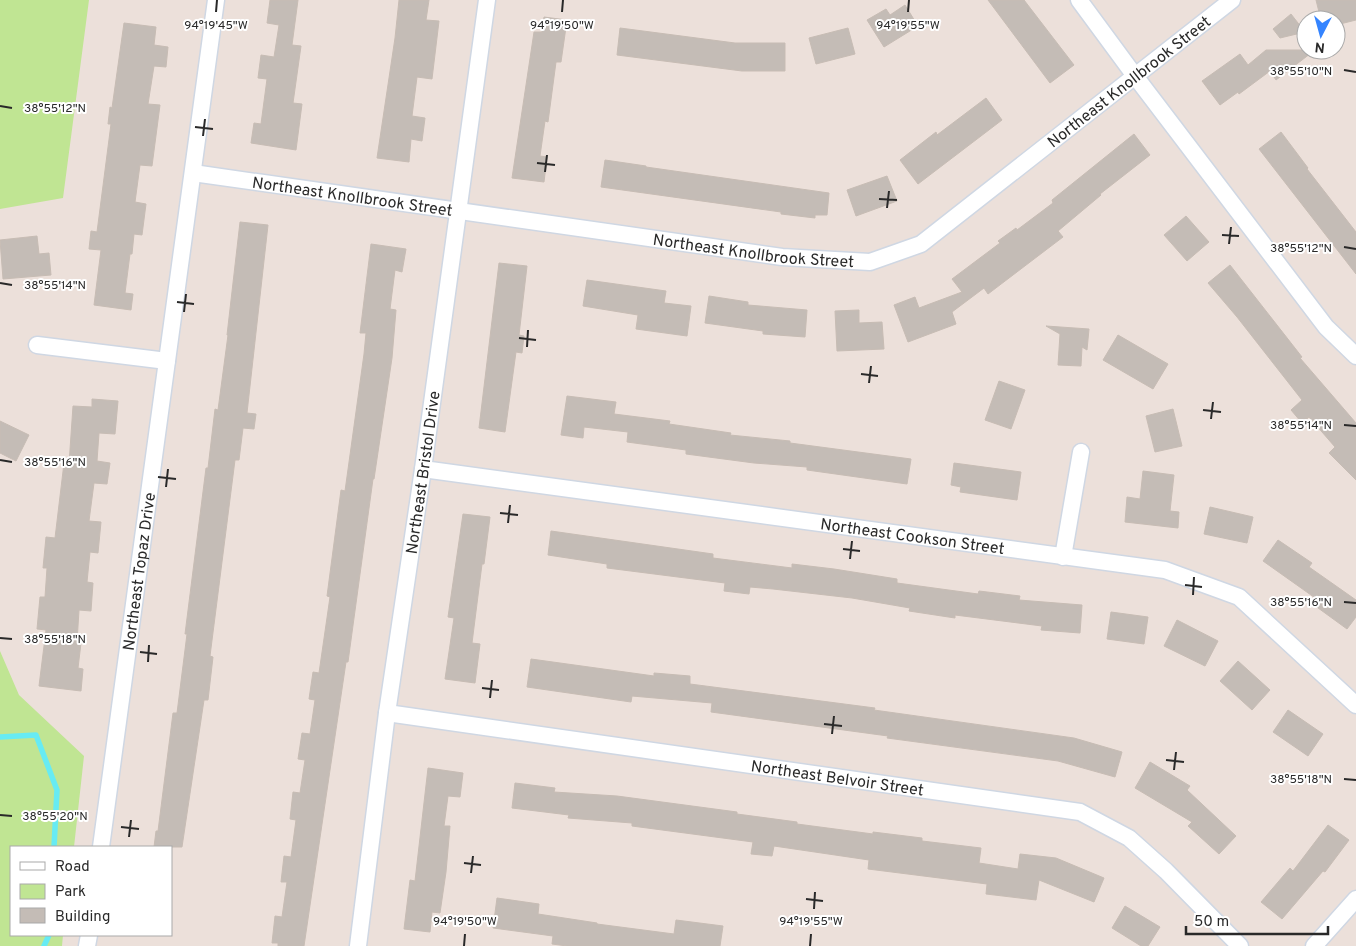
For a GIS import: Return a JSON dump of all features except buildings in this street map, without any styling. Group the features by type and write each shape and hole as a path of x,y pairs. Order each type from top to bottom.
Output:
{"street":[{"name":"Northeast Topaz Drive","path":"101,846 216,0"},
{"name":"Northeast Bristol Drive","path":"358,946 387,712 423,469 487,0"},
{"path":"1079,0 1326,327 1356,356"},
{"name":"Northeast Knollbrook Street","path":"193,173 782,257 870,262 921,244 1232,0"},
{"path":"37,345 167,361"},
{"path":"1063,556 1081,452"},
{"name":"Northeast Cookson Street","path":"423,469 1165,570 1238,597 1356,705"},
{"name":"Northeast Belvoir Street","path":"387,712 1080,812 1130,838 1166,871 1240,946"},
{"path":"1314,946 1356,900"}],"green space":[{"path":"0,0 89,0 63,198 0,209"},
{"path":"0,651 19,695 84,756 74,846 10,846 10,936 63,936 62,946 0,946"}],"waterway":[{"path":"0,737 36,735 57,790 54,846"},
{"path":"44,946 49,936"}]}
